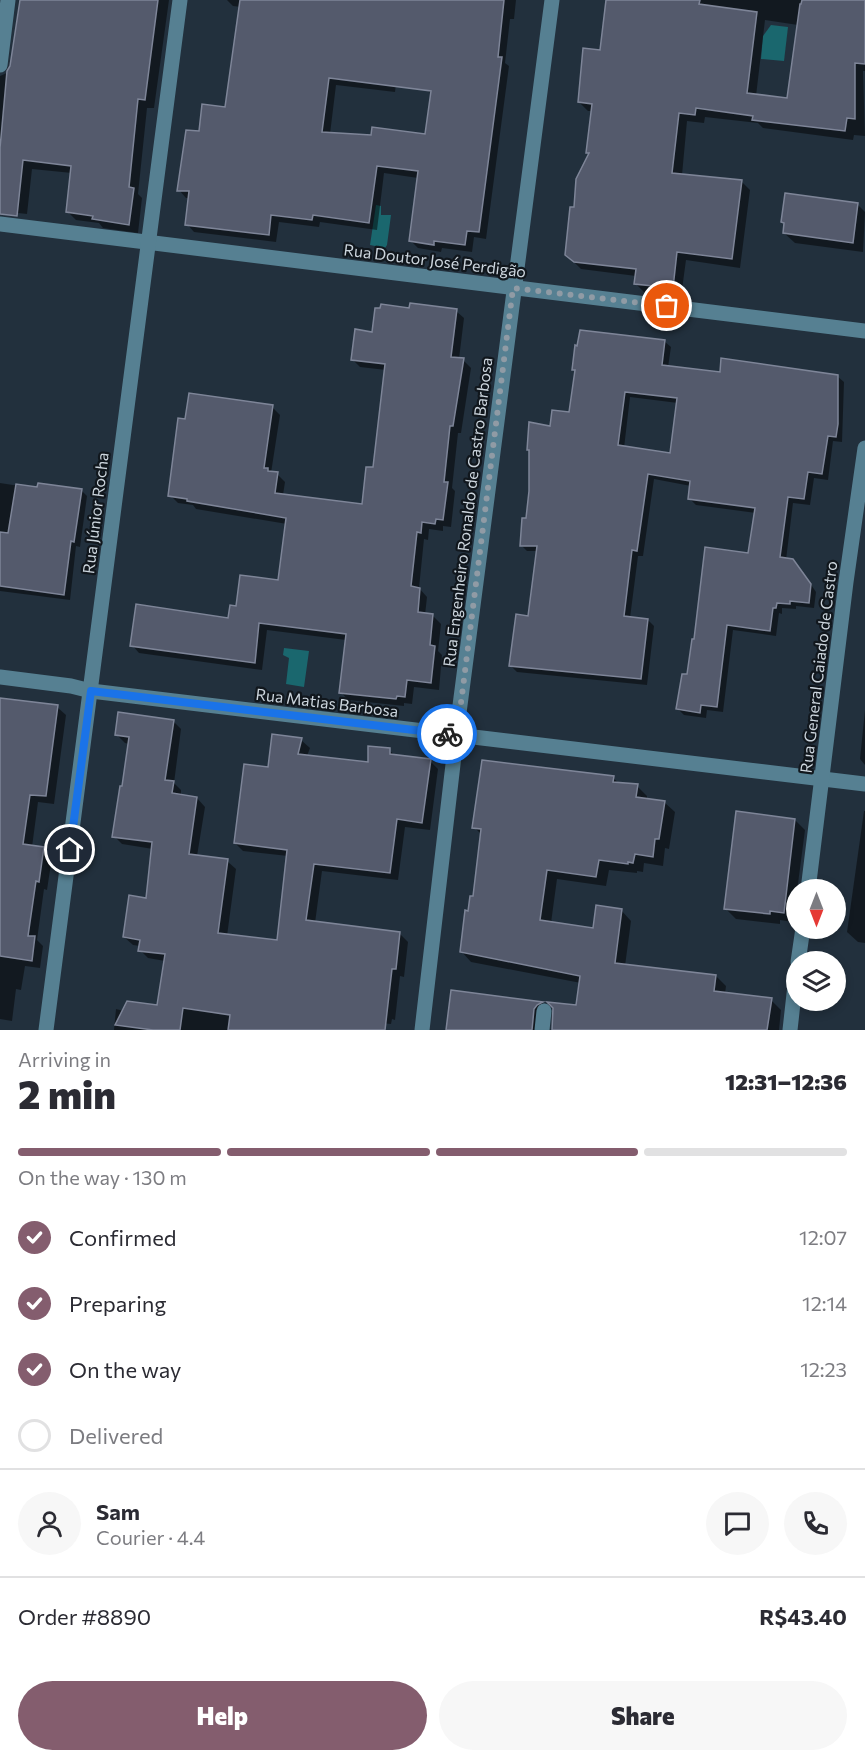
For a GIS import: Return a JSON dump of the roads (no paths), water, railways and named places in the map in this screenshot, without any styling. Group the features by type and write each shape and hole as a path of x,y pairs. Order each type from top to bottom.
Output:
{"street":[{"path":"0,65 8,0"},
{"name":"Rua Júnior Rocha","path":"46,1030 180,0"},
{"name":"Rua Engenheiro Ronaldo de Castro Barbosa","path":"422,1030 513,288 552,0"},
{"name":"Rua Doutor José Perdigão","path":"0,224 865,331"},
{"name":"Rua General Caiado de Castro","path":"809,879 865,448"},
{"name":"Rua Matias Barbosa","path":"0,677 71,686 91,691 865,784"},
{"path":"542,1030 544,1011"},
{"path":"790,1030 792,1011"}]}
